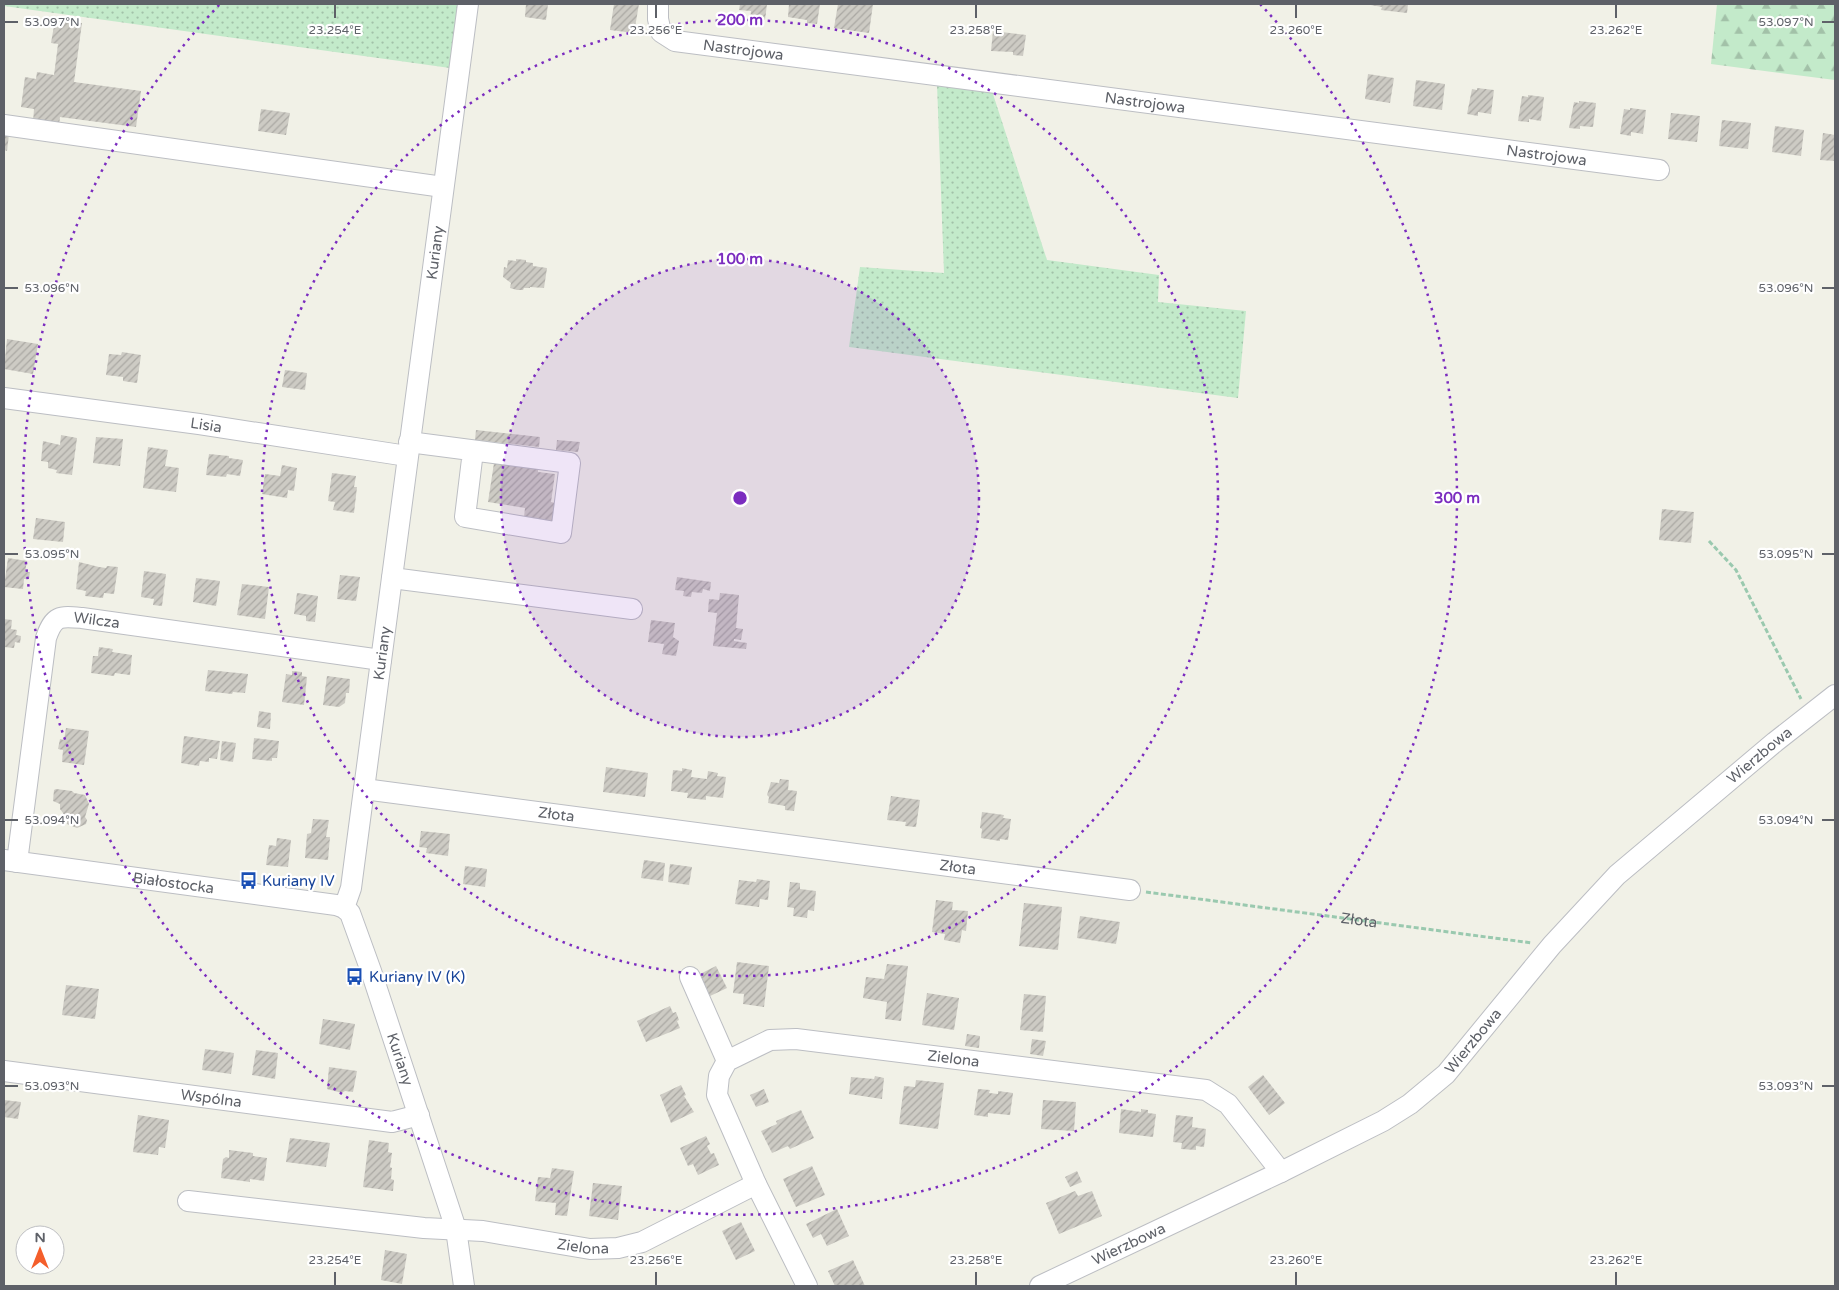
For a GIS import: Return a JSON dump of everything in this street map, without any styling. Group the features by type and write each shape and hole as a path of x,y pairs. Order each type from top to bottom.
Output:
{"street":[{"name":"Kuriany","path":"464,1286 456,1229 354,920 344,908 350,888 382,660 408,449 468,4"},
{"name":"Nastrojowa","path":"658,4 658,19 661,32 676,41 1659,170"},
{"path":"4,125 443,187"},
{"name":"Lisia","path":"4,398 408,449 473,451 570,463 561,533 465,517 473,451"},
{"path":"392,578 632,609"},
{"name":"Wilcza","path":"10,861 46,638 50,626 58,618 82,618 382,660"},
{"name":"Wierzbowa","path":"1040,1286 1281,1172 1383,1121 1410,1104 1446,1074 1552,945 1617,875 1775,742 1835,695"},
{"name":"Złota","path":"364,789 1130,890"},
{"name":"Białostocka","path":"10,861 331,904 344,908"},
{"path":"690,977 727,1061 719,1076 717,1095 756,1184 807,1286"},
{"name":"Zielona","path":"727,1061 770,1040 796,1038 1206,1090 1228,1104 1281,1172"},
{"name":"Wspólna","path":"4,1071 392,1122 419,1115"},
{"name":"Zielona","path":"188,1201 424,1228 483,1231 590,1249 618,1248 642,1242 756,1184"}],"path":[{"path":"1709,541 1736,570 1809,715"},
{"name":"Złota","path":"1130,890 1552,945"}],"green space":[{"path":"4,4 459,4 450,68 4,6"},
{"path":"1717,4 1835,4 1835,80 1711,64"},
{"path":"937,84 992,91 1047,260 1159,275 1158,302 1246,311 1238,398 849,347 860,267 944,273"}],"building":[{"path":"526,4 548,4 546,20 525,17"},
{"path":"614,4 639,4 634,33 610,30"},
{"path":"740,4 767,4 765,20 750,19 751,11 739,10"},
{"path":"789,4 820,4 817,24 807,23 807,20 788,17"},
{"path":"838,4 873,4 869,33 834,28"},
{"path":"1365,4 1408,4 1407,13 1381,10 1382,7"},
{"path":"55,20 82,23 74,82 141,91 136,127 60,117 59,125 33,122 34,109 21,107 25,77 36,79 37,72 54,75 58,44 51,43"},
{"path":"993,31 1026,35 1023,56 1013,55 1013,52 991,51"},
{"path":"1368,74 1394,78 1390,103 1365,99"},
{"path":"1416,80 1445,84 1442,110 1413,106"},
{"path":"1477,88 1494,90 1491,114 1478,112 1478,116 1467,114 1472,89 1477,90"},
{"path":"1528,95 1544,97 1541,121 1529,119 1529,122 1518,121 1522,96 1528,97"},
{"path":"1579,101 1596,103 1593,127 1580,126 1580,129 1569,128 1574,102 1579,103"},
{"path":"1630,108 1646,110 1643,134 1631,132 1631,136 1620,134 1624,109 1630,110"},
{"path":"261,109 290,113 286,135 258,131"},
{"path":"1671,113 1700,116 1697,142 1668,139"},
{"path":"1722,120 1751,123 1748,149 1719,146"},
{"path":"1775,126 1804,130 1801,156 1772,152"},
{"path":"4,133 9,134 7,151 4,150"},
{"path":"1823,133 1835,135 1835,161 1820,160"},
{"path":"516,259 526,260 526,262 533,263 533,266 547,268 544,288 530,287 517,290 510,288 511,283 503,277 504,267 507,268 508,260 516,261"},
{"path":"7,339 38,344 33,374 4,369"},
{"path":"122,352 141,355 137,383 123,381 123,377 106,375 109,354 121,355"},
{"path":"285,370 307,373 305,390 282,387"},
{"path":"476,430 540,437 539,447 475,440"},
{"path":"61,435 77,438 72,475 56,473 57,470 48,468 48,462 41,461 43,441 60,445"},
{"path":"96,437 123,439 120,466 93,463"},
{"path":"557,440 580,442 578,452 556,450"},
{"path":"148,447 168,450 165,466 179,468 176,492 143,488"},
{"path":"209,454 229,456 229,458 243,460 240,476 227,474 226,477 206,475"},
{"path":"494,463 538,469 538,472 555,474 551,502 555,503 552,521 524,517 525,508 488,502"},
{"path":"282,465 297,468 294,491 288,490 287,498 262,494 265,474 280,476"},
{"path":"332,473 356,476 354,487 357,487 354,513 333,510 335,502 328,501"},
{"path":"1662,509 1694,512 1691,543 1659,540"},
{"path":"36,518 65,522 63,542 33,539"},
{"path":"8,558 27,561 25,572 30,572 29,579 24,579 23,589 4,587"},
{"path":"79,562 106,568 107,566 118,567 114,594 104,593 103,598 85,596 86,591 76,589"},
{"path":"144,571 166,574 162,606 153,605 154,599 141,597"},
{"path":"340,575 360,577 356,601 337,599"},
{"path":"677,577 711,582 710,591 703,589 702,593 692,592 691,597 683,596 684,591 675,590"},
{"path":"196,578 220,581 216,606 193,602"},
{"path":"242,584 269,587 265,619 237,615"},
{"path":"297,593 318,596 315,622 306,621 306,616 294,614"},
{"path":"720,593 739,595 736,628 743,629 741,640 734,639 734,641 747,643 746,649 713,646 717,613 708,612 709,599 719,600"},
{"path":"4,619 12,620 11,629 17,630 16,635 21,636 20,643 15,642 14,648 4,647"},
{"path":"651,620 675,623 673,637 679,641 676,656 662,654 664,644 648,642"},
{"path":"99,647 113,649 112,652 132,655 130,675 115,673 114,676 91,673 93,656 98,656"},
{"path":"208,670 248,674 245,693 233,692 232,694 205,691"},
{"path":"292,671 302,672 302,676 307,677 304,705 282,702 286,674 292,675"},
{"path":"327,676 350,679 349,693 346,693 345,703 339,707 323,705"},
{"path":"259,711 271,713 270,729 257,727"},
{"path":"66,728 89,731 84,765 62,762 63,750 58,749 60,739 64,740"},
{"path":"184,736 220,741 217,759 209,758 209,762 200,761 199,766 181,763"},
{"path":"254,738 279,741 277,758 272,758 272,761 252,759"},
{"path":"222,741 236,743 233,762 220,760"},
{"path":"606,767 648,773 645,797 603,792"},
{"path":"682,768 692,770 691,777 707,779 708,771 718,773 717,776 726,777 723,798 706,796 706,800 687,798 688,793 671,791 673,770 682,771"},
{"path":"780,779 789,780 788,790 797,791 794,811 785,810 785,806 768,803 769,797 767,795 771,782 779,783"},
{"path":"54,790 85,795 89,804 85,817 87,820 86,824 77,828 67,824 60,809 60,804 53,801"},
{"path":"891,796 920,800 916,827 905,826 906,822 887,820"},
{"path":"982,812 1004,815 1003,818 1011,819 1008,840 1000,839 1000,841 981,838"},
{"path":"313,819 329,820 326,837 330,837 328,860 305,858 307,834 311,833"},
{"path":"421,831 450,834 448,856 426,853 427,848 419,847"},
{"path":"277,838 291,840 288,867 266,865 269,845 276,846"},
{"path":"644,860 665,863 663,881 641,878"},
{"path":"670,864 692,867 689,885 668,882"},
{"path":"465,866 487,869 485,887 463,884"},
{"path":"757,879 770,881 768,900 760,899 759,907 735,904 739,880 756,882"},
{"path":"790,882 800,883 800,889 816,891 814,911 808,910 807,918 793,916 794,908 787,907"},
{"path":"936,900 953,902 952,910 968,911 966,931 962,930 960,943 944,940 945,934 932,932"},
{"path":"1024,903 1062,907 1058,950 1019,946"},
{"path":"1080,916 1120,922 1116,944 1077,938"},
{"path":"737,962 769,966 764,1007 743,1004 744,994 733,993"},
{"path":"887,964 908,966 901,1021 885,1019 887,1002 863,998 866,977 884,979"},
{"path":"716,966 727,988 710,996 700,974"},
{"path":"66,985 99,989 95,1019 62,1015"},
{"path":"927,993 959,998 954,1030 922,1025"},
{"path":"1024,994 1046,996 1043,1032 1020,1030"},
{"path":"670,1006 673,1013 676,1012 680,1028 646,1042 637,1021"},
{"path":"323,1019 355,1024 350,1050 319,1044"},
{"path":"967,1034 980,1036 979,1048 965,1046"},
{"path":"1032,1039 1046,1041 1043,1056 1030,1054"},
{"path":"205,1049 234,1053 231,1074 202,1070"},
{"path":"256,1050 278,1053 275,1079 252,1075"},
{"path":"329,1067 357,1071 353,1092 345,1091 342,1093 327,1089"},
{"path":"1263,1075 1285,1103 1269,1115 1248,1087"},
{"path":"875,1076 884,1078 882,1099 849,1094 851,1077 874,1079"},
{"path":"916,1080 944,1083 938,1129 899,1124 904,1086 915,1087"},
{"path":"681,1085 686,1095 684,1096 694,1112 671,1123 660,1095"},
{"path":"764,1089 769,1102 756,1107 750,1095"},
{"path":"978,1089 990,1090 989,1093 998,1094 998,1091 1013,1093 1010,1115 988,1113 988,1117 974,1115"},
{"path":"4,1100 21,1102 18,1119 4,1117"},
{"path":"1043,1100 1076,1102 1074,1131 1041,1129"},
{"path":"1121,1109 1141,1112 1141,1109 1148,1110 1148,1113 1156,1114 1153,1137 1119,1133"},
{"path":"801,1110 814,1138 790,1149 788,1146 772,1153 761,1131 777,1124 776,1121"},
{"path":"138,1115 169,1120 165,1148 159,1147 158,1155 133,1152"},
{"path":"1176,1115 1193,1117 1192,1127 1206,1129 1204,1147 1196,1146 1196,1150 1181,1149 1182,1143 1173,1142"},
{"path":"706,1136 710,1144 707,1146 711,1154 714,1153 719,1165 698,1175 693,1164 688,1166 680,1148"},
{"path":"290,1138 330,1143 326,1167 286,1162"},
{"path":"369,1140 389,1143 388,1152 392,1153 390,1167 392,1168 391,1179 394,1180 393,1191 363,1187"},
{"path":"229,1150 253,1153 253,1156 267,1158 264,1181 250,1179 250,1182 221,1178 223,1159 229,1158"},
{"path":"812,1166 825,1195 796,1207 783,1179"},
{"path":"552,1168 574,1171 567,1216 555,1215 556,1203 535,1201 538,1177 550,1178"},
{"path":"1077,1171 1082,1182 1070,1187 1065,1177"},
{"path":"593,1183 622,1186 618,1220 589,1216"},
{"path":"1075,1191 1078,1196 1092,1191 1102,1216 1059,1234 1046,1203"},
{"path":"837,1209 849,1236 827,1246 821,1234 813,1238 806,1224"},
{"path":"741,1222 755,1251 736,1260 722,1231"},
{"path":"385,1250 407,1254 402,1284 381,1280"},
{"path":"853,1260 865,1286 835,1286 828,1271"}],"place":[{"name":"Kuriany IV","path":"248,881"},
{"name":"Kuriany IV (K)","path":"355,977"}]}
